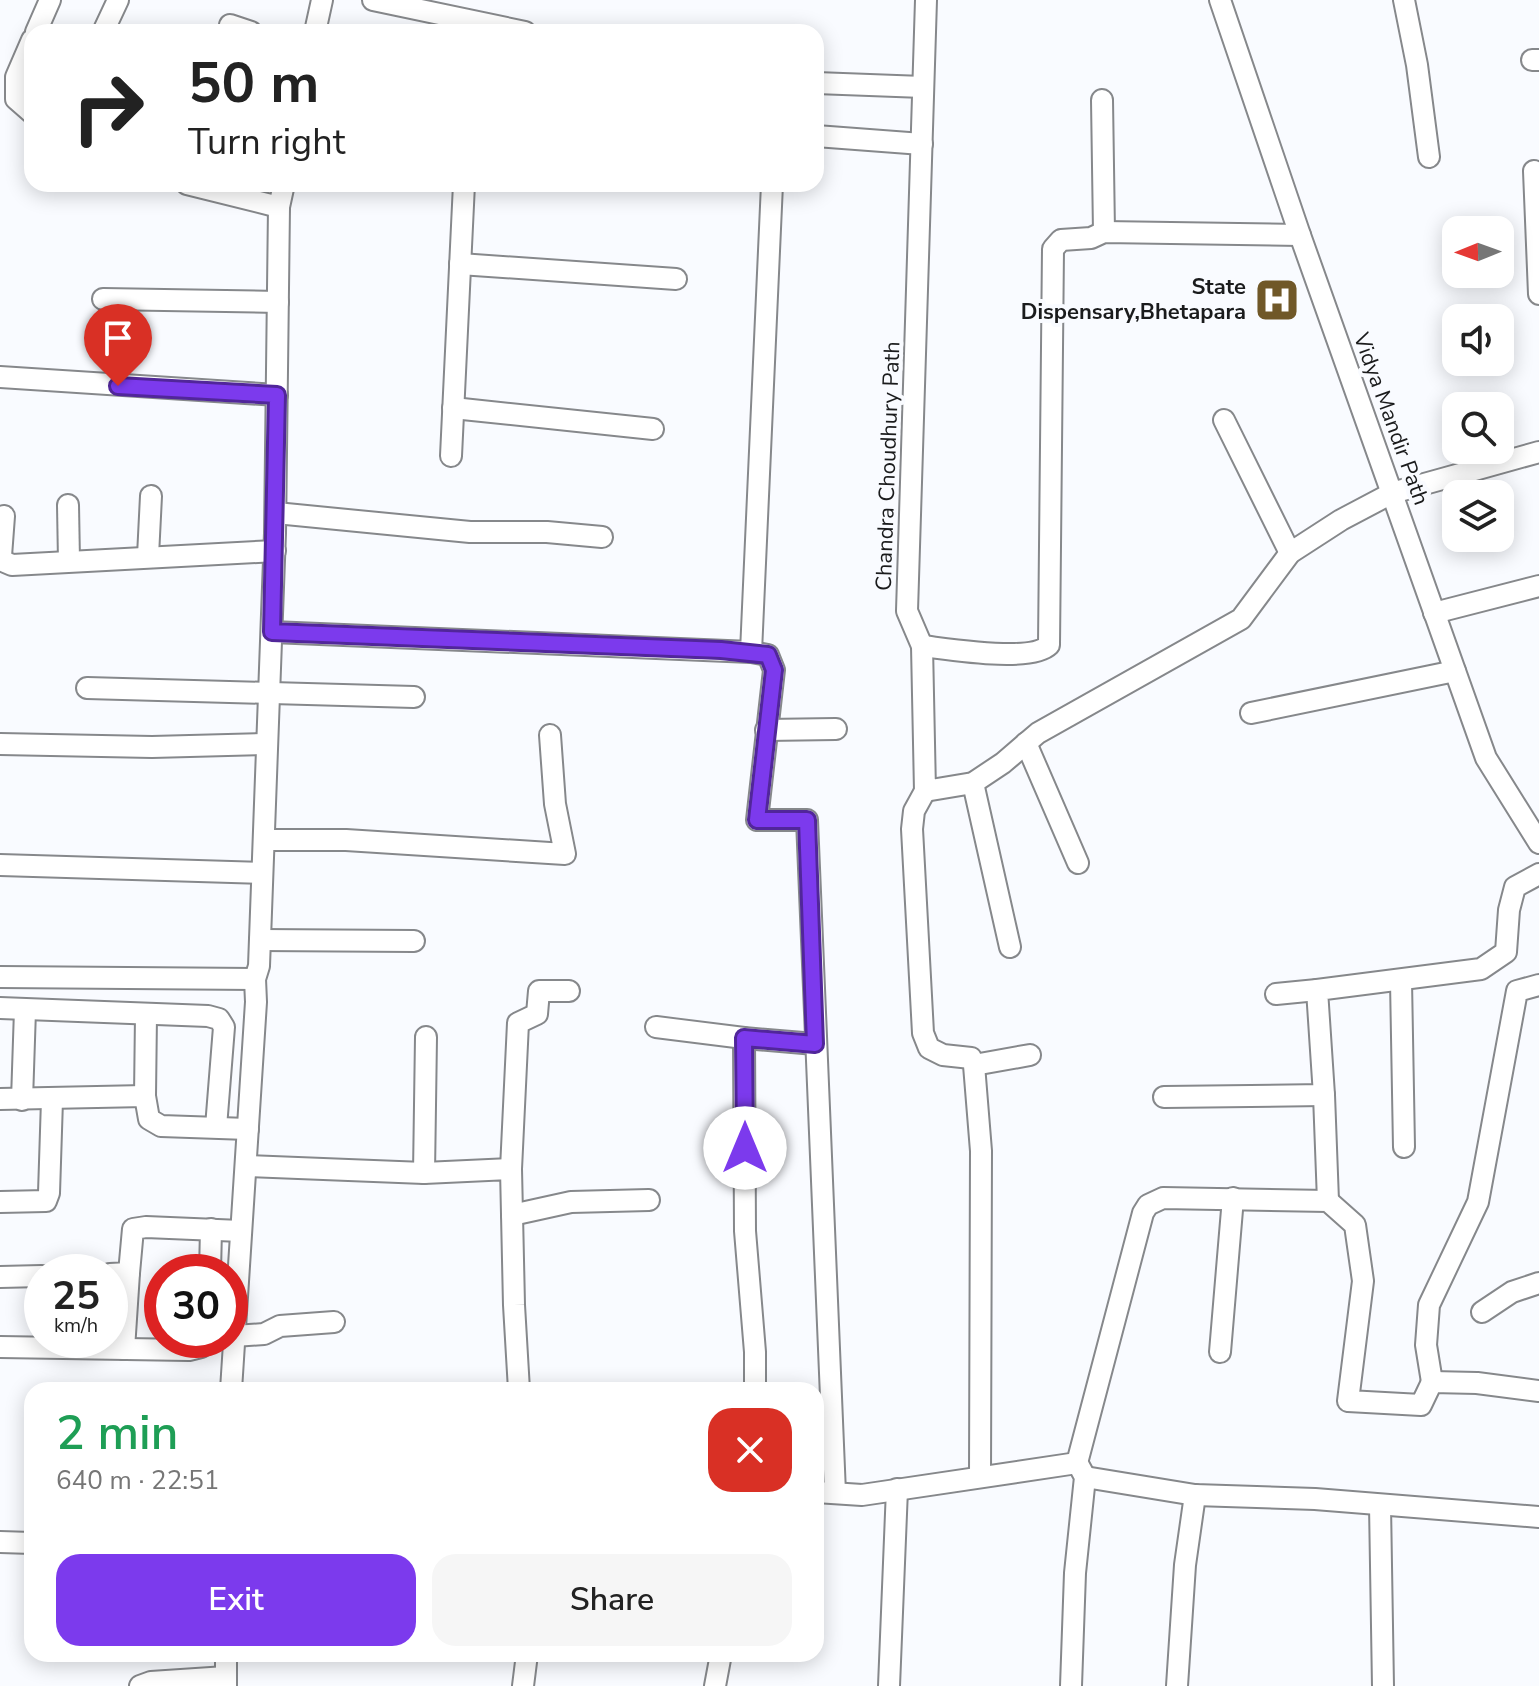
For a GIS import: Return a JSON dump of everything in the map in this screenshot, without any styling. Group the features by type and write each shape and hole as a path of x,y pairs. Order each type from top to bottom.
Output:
{"street":[{"path":"40,24 50,0"},
{"path":"107,24 118,0"},
{"path":"317,24 322,0"},
{"path":"373,0 463,24"},
{"name":"Chandra Choudhury Path","path":"925,791 922,646 907,611 926,0"},
{"name":"Vidya Mandir Path","path":"1220,0 1486,758 1539,843"},
{"path":"1404,0 1417,65 1429,157"},
{"path":"24,58 16,77 16,99 24,106"},
{"path":"824,83 923,87"},
{"path":"1102,100 1104,232"},
{"path":"824,137 922,144"},
{"path":"1534,171 1539,294"},
{"path":"219,192 279,207"},
{"path":"239,1254 255,979 259,966 275,551 279,207 282,192"},
{"path":"451,456 464,192"},
{"path":"751,652 772,192"},
{"path":"922,646 983,653 1032,652 1044,650 1049,645 1053,249 1061,240 1091,238 1104,232 1300,235"},
{"path":"460,264 676,279"},
{"path":"103,299 278,302"},
{"path":"0,377 277,395"},
{"path":"453,408 653,429"},
{"path":"1224,420 1290,553"},
{"path":"980,1477 981,1151 974,1065 971,1058 943,1055 929,1048 923,1033 912,829 914,811 925,791 973,783 1003,763 1038,733 1241,619 1290,553 1341,520 1392,493 1539,452"},
{"path":"148,556 151,496"},
{"path":"68,505 69,561"},
{"path":"276,513 470,532 547,532 602,537"},
{"path":"4,516 1,556 12,565 275,551"},
{"path":"1434,613 1539,586"},
{"path":"272,632 768,655 774,670 757,820 807,820 823,1382"},
{"path":"1251,713 1455,671"},
{"path":"87,688 414,697"},
{"path":"766,730 836,729"},
{"path":"264,840 346,840 565,854 555,804 550,735"},
{"path":"1026,743 1078,863"},
{"path":"0,744 152,747 267,744"},
{"path":"973,783 1010,947"},
{"path":"0,865 262,873"},
{"path":"1276,994 1481,969 1506,952 1509,910 1515,887 1539,874"},
{"path":"260,940 414,941"},
{"path":"0,977 255,979"},
{"path":"1401,981 1404,1147"},
{"path":"1071,1686 1081,1470 1143,1213 1148,1205 1163,1198 1328,1201 1355,1225 1363,1281 1348,1401 1421,1405 1432,1382 1426,1345 1429,1305 1478,1202 1517,991 1539,985"},
{"path":"1317,990 1328,1201"},
{"path":"519,1382 511,1169 518,1023 537,1014 539,991 569,991"},
{"path":"0,1008 208,1016 219,1019 224,1027 216,1127"},
{"path":"22,1100 25,1010"},
{"path":"146,1015 145,1096 149,1119 161,1126 248,1129"},
{"path":"656,1027 815,1044"},
{"path":"424,1173 426,1037"},
{"path":"744,1038 745,1231 755,1382"},
{"path":"974,1065 1030,1055"},
{"path":"1164,1097 1324,1095"},
{"path":"0,1099 145,1096"},
{"path":"0,1202 46,1201 49,1193 52,1100"},
{"path":"246,1166 424,1173 511,1169"},
{"path":"1220,1352 1233,1198"},
{"path":"512,1215 571,1202 649,1200"},
{"path":"126,1254 133,1229 241,1231"},
{"path":"210,1254 211,1229"},
{"path":"0,1277 24,1276"},
{"path":"1482,1312 1512,1292 1539,1283"},
{"path":"248,1335 265,1334 280,1326 334,1322"},
{"path":"0,1347 24,1347"},
{"path":"231,1382 233,1358"},
{"path":"1432,1382 1477,1383 1539,1391"},
{"path":"824,1411 826,1492 862,1495 980,1477 1081,1470 1195,1495 1315,1499 1539,1517"},
{"path":"889,1686 897,1489"},
{"path":"1177,1686 1185,1565 1195,1495"},
{"path":"1380,1505 1383,1686"},
{"path":"0,1542 24,1543"},
{"path":"523,1686 526,1662"},
{"path":"715,1686 720,1662"},
{"path":"140,1686 151,1682 226,1682"}],"building":[{"path":"1268,280 1292,280 1293,315 1269,316"}],"place":[{"name":"State Dispensary,Bhetapara","path":"1277,300"}],"route":[{"path":"118,386 277,395 272,632 721,650 768,655 774,670 757,820 807,820 815,1044 744,1038 745,1148"}]}
